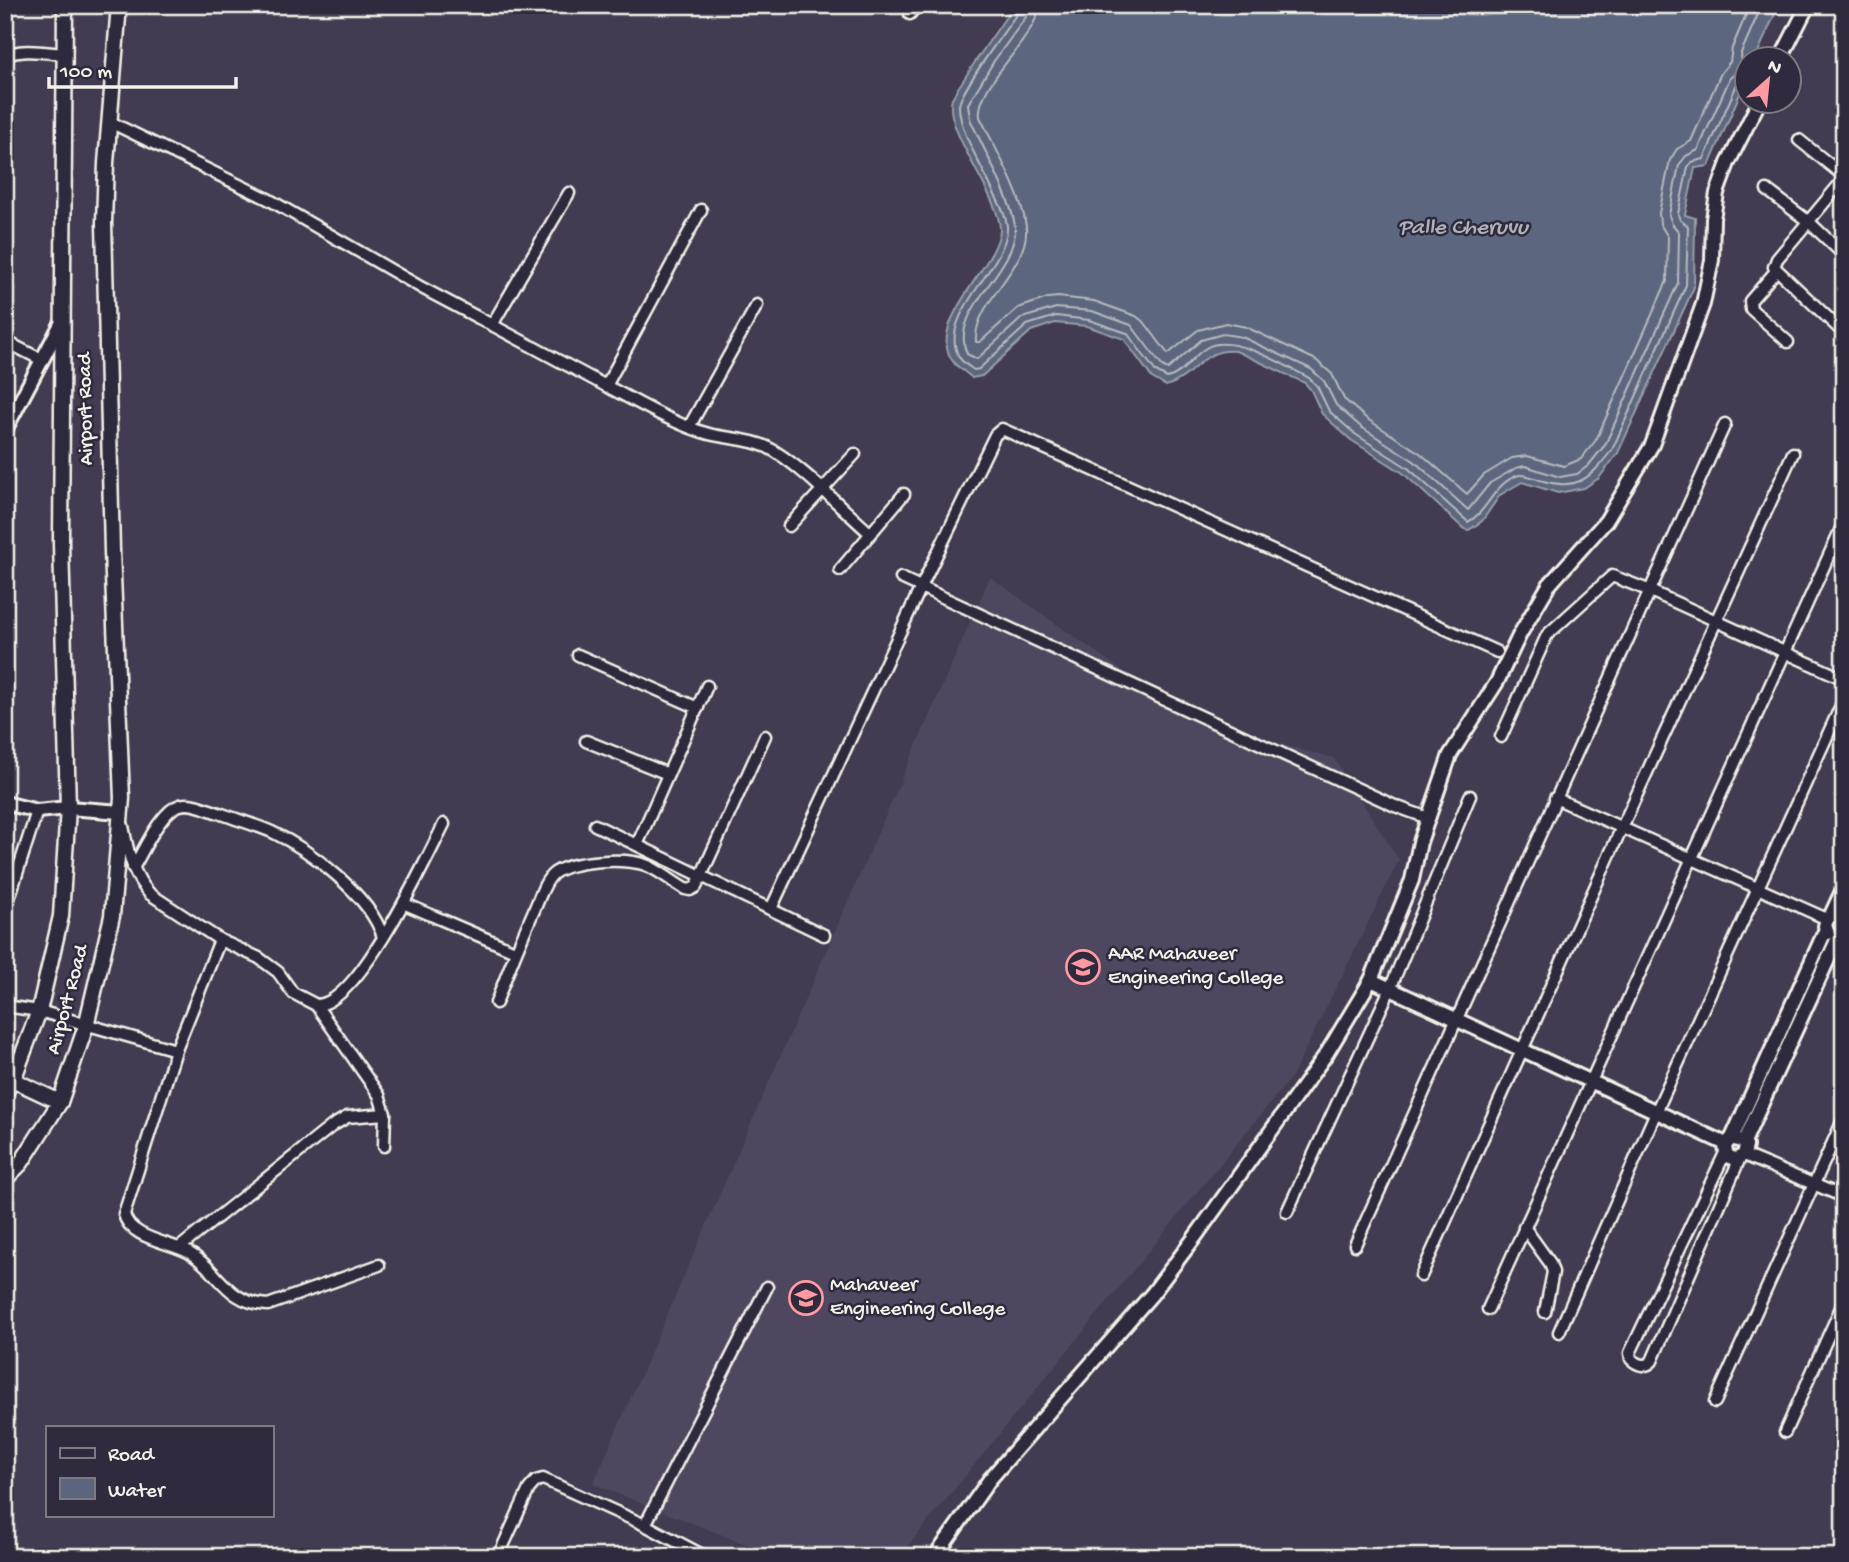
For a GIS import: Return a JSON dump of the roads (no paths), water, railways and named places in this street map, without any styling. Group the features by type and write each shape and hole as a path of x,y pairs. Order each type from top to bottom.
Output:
{"main road":[{"name":"Airport Road","path":"8,1083 40,1011 61,916 68,808 61,543 65,5"},
{"name":"Airport Road","path":"5,1180 21,1163 61,1102 86,1026 112,916 122,798 112,551 104,223 106,163 119,5"},
{"path":"8,1083 61,1102"}],"street":[{"path":"910,14 917,5"},
{"path":"1787,46 1808,5"},
{"path":"5,57 9,53 18,52 64,54"},
{"path":"935,1557 990,1479 1152,1294 1328,1053 1371,980 1412,880 1420,842 1450,755 1497,682 1520,634 1549,585 1606,521 1652,445 1703,304 1713,261 1713,219 1717,193 1728,163 1752,116"},
{"path":"110,122 268,199 422,288 606,386 710,435 729,436 765,446 779,454 871,534"},
{"path":"1799,140 1844,177 1774,263 1776,271 1844,334"},
{"path":"1767,190 1809,222 1844,254"},
{"path":"492,325 569,193"},
{"path":"606,386 701,210"},
{"path":"1776,271 1750,301 1751,309 1788,342"},
{"path":"689,427 757,305"},
{"name":"Airport Road","path":"5,430 61,324"},
{"path":"5,341 42,360"},
{"path":"1354,1245 1725,424"},
{"path":"771,909 921,587 995,435 1002,429 1497,652"},
{"path":"1421,1276 1793,453"},
{"path":"789,526 855,454"},
{"path":"840,570 904,494"},
{"path":"1488,1309 1844,522"},
{"path":"1501,737 1547,635 1612,576 1844,679"},
{"path":"901,578 1395,806 1428,818"},
{"path":"578,655 698,708"},
{"path":"637,845 707,686"},
{"path":"1559,1332 1844,699"},
{"path":"495,1003 546,884 554,874 566,867 611,861 640,863 690,890 696,887 765,736"},
{"path":"586,741 668,774"},
{"path":"1287,1212 1390,989 1470,796"},
{"path":"1555,798 1832,920"},
{"path":"5,803 37,811 68,808 121,812 133,868 150,894 220,940 259,958 278,972 293,993 316,1005 379,1095 384,1115 384,1146"},
{"path":"133,868 166,814 180,805 195,806 273,832 307,852 351,888 379,925 383,937"},
{"path":"5,911 37,811"},
{"path":"316,1005 328,1003 358,975 405,904 444,824"},
{"path":"595,825 824,935"},
{"path":"1832,920 1830,936 1841,937 1735,1148 1630,1353 1631,1359 1641,1366 1652,1361 1735,1148 1844,887"},
{"path":"405,904 516,951"},
{"path":"220,940 176,1050 124,1214 125,1221 137,1232 191,1254 242,1301 255,1305 268,1305 379,1265"},
{"path":"1371,980 1844,1197"},
{"path":"5,1006 40,1011 176,1050"},
{"path":"179,1248 332,1126 347,1118 384,1115"},
{"path":"1715,1402 1844,1118"},
{"path":"1524,1227 1550,1263 1553,1272 1545,1312"},
{"path":"645,1525 767,1287"},
{"path":"1785,1432 1844,1300"},
{"path":"498,1557 529,1489 536,1480 544,1479 645,1525 706,1557"}],"water":[{"name":"Palle Cheruvu","path":"1014,5 1779,5 1761,46 1734,46 1734,107 1709,166 1695,168 1685,215 1695,218 1694,287 1618,453 1599,478 1584,488 1558,493 1522,482 1500,495 1482,521 1469,530 1464,529 1403,473 1351,440 1322,414 1305,383 1236,351 1224,351 1206,358 1185,376 1166,386 1152,378 1124,339 1087,326 1055,323 1031,331 982,376 972,378 955,364 947,349 948,332 954,314 988,260 1000,229 998,215 955,127 951,112 952,99"}],"place":[{"name":"AAR Mahaveer Engineering College","path":"1083,967"},
{"name":"Mahaveer Engineering College","path":"806,1298"}]}
